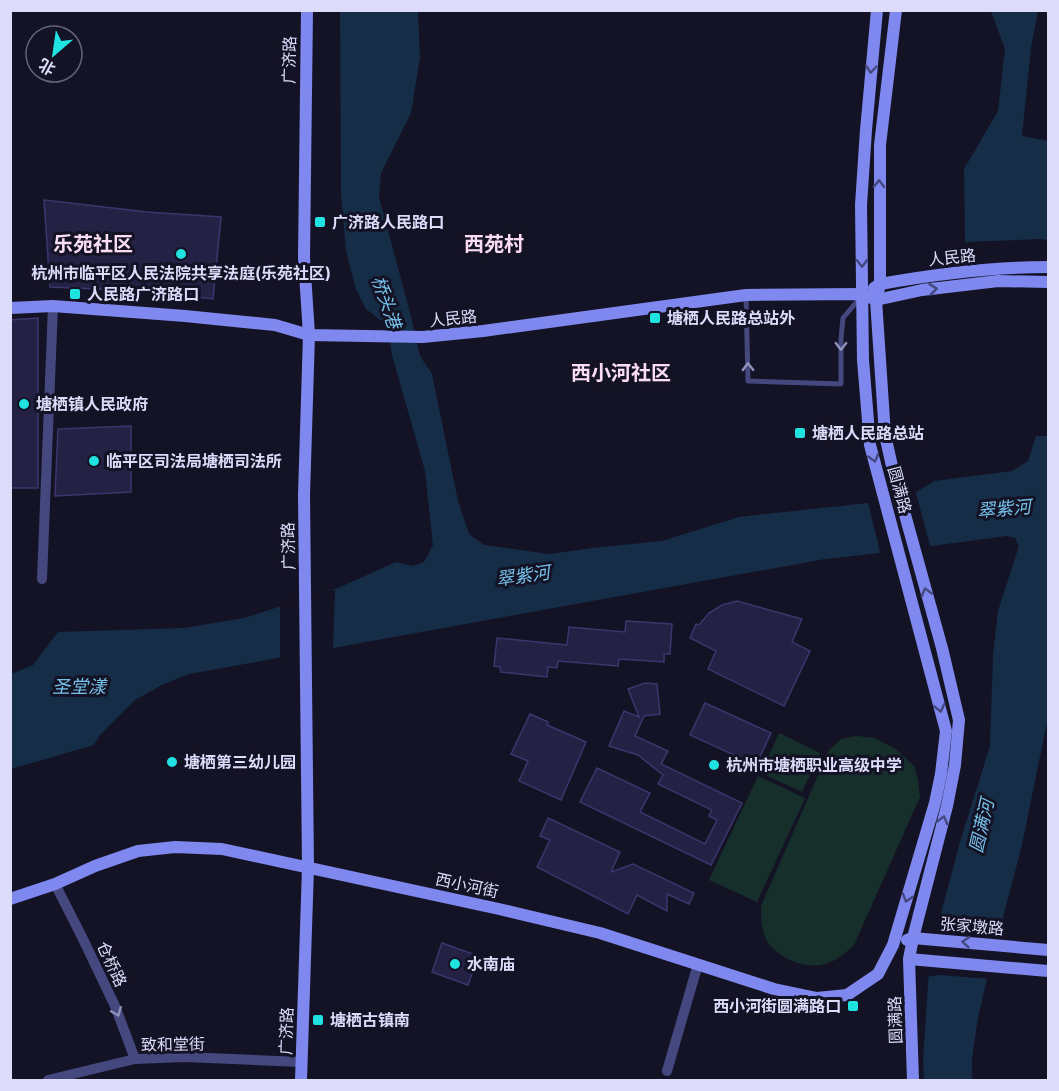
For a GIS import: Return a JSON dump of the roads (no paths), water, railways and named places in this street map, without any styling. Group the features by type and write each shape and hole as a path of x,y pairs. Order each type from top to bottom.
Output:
{"street":[{"name":"广济路","path":"301,1080 308,868 304,495 309,335 304,258 306,10"},
{"name":"圆满路","path":"877,10 861,206 863,360 870,445 945,731 941,774 932,814 893,945"},
{"name":"圆满路","path":"896,10 880,145 880,284 876,300 885,435 959,720 955,765 947,806 909,959 913,1080"},
{"name":"人民路","path":"862,294 880,284 928,275 1014,267 1048,267"},
{"name":"人民路","path":"10,308 53,306 275,325 309,335 423,337 746,295 862,294 876,300 922,290 987,282 1048,282"},
{"path":"42,579 53,306"},
{"name":"西小河街","path":"10,899 138,851 175,847 222,849 600,933 774,989 817,998 847,995 878,974 893,945"},
{"name":"仓桥路","path":"55,884 115,1006 135,1059"},
{"name":"张家墩路","path":"893,945 913,938 1048,950"},
{"path":"893,945 909,959 1048,971"},
{"path":"667,1071 698,964"},
{"name":"致和堂街","path":"48,1080 135,1059 185,1057 301,1062"}],"lane":[{"path":"746,295 748,381 841,384 843,318 862,294"}],"water":[{"path":"340,11 418,11 420,58 411,113 381,173 379,197 420,356 432,374 458,501 469,534 484,545 549,554 662,541 739,517 895,500 915,493 934,481 1012,471 1028,461 1036,436 1048,436 1048,717 1022,845 978,1017 972,1059 972,1080 924,1080 923,1060 930,955 960,842 990,746 993,655 998,611 1019,546 1015,538 1007,536 825,559 189,674 162,685 135,700 100,735 94,745 11,769 11,674 33,665 58,632 184,628 244,618 338,588 396,562 413,566 424,562 433,545 425,471 392,355 387,325 366,309 356,289 346,251 341,193"},
{"path":"991,11 1038,11 1031,48 1022,136 1048,141 1048,240 965,242 964,169 998,111 1005,49"}],"place":[{"name":"广济路人民路口","path":"320,222"},
{"name":"杭州市临平区人民法院共享法庭(乐苑社区)","path":"181,254"},
{"name":"人民路广济路口","path":"75,294"},
{"name":"塘栖人民路总站外","path":"655,318"},
{"name":"塘栖镇人民政府","path":"24,404"},
{"name":"塘栖人民路总站","path":"800,433"},
{"name":"临平区司法局塘栖司法所","path":"94,461"},
{"name":"塘栖第三幼儿园","path":"172,762"},
{"name":"杭州市塘栖职业高级中学","path":"714,765"},
{"name":"水南庙","path":"455,964"},
{"name":"西小河街圆满路口","path":"853,1006"},
{"name":"塘栖古镇南","path":"318,1020"}],"district":[{"name":"乐苑社区","path":"93,244"},
{"name":"西苑村","path":"494,244"},
{"name":"西小河社区","path":"621,373"}],"water label":[{"name":"桥头港","path":"386,302"},
{"name":"翠紫河","path":"1004,509"},
{"name":"翠紫河","path":"523,576"},
{"name":"圣堂漾","path":"79,687"},
{"name":"圆满河","path":"982,826"}]}
